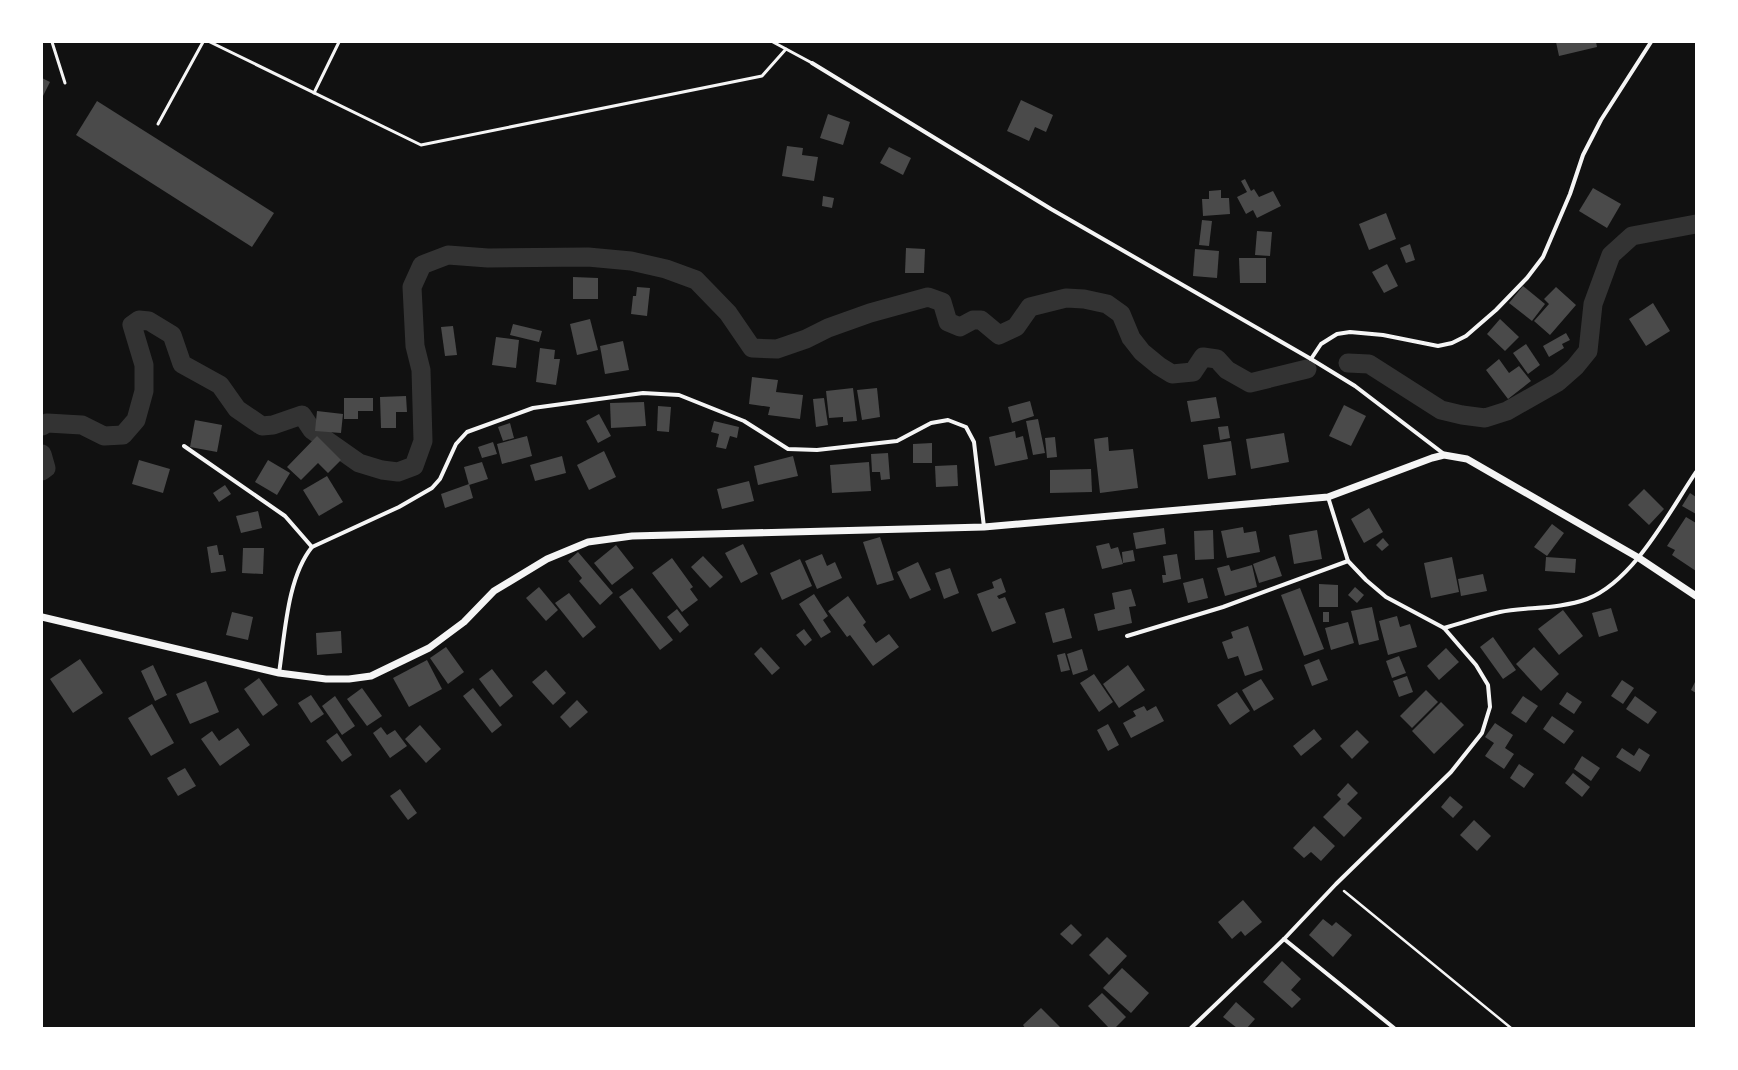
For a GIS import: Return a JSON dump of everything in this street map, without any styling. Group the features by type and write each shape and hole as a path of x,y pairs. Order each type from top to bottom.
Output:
{"street":[{"path":"1311,359 1321,344 1337,334 1350,332 1383,335 1438,346 1452,343 1466,336 1496,310 1527,278 1543,257 1570,194 1583,155 1601,120 1651,42"},
{"path":"812,63 1051,209 1355,386 1444,455"},
{"path":"279,673 288,613 298,568 312,547 399,507 432,488 440,479 456,444 467,432 533,408 643,393 679,395 695,400 744,421 788,449 817,450 897,441 931,424 948,420 966,427 974,442 984,527"},
{"path":"184,446 285,516 312,547"},
{"path":"42,617 279,673 326,679 349,679 371,676 429,648 464,622 494,591 547,559 588,542 632,536 984,527 1328,497 1432,458 1444,455 1467,458 1639,558 1696,596"},
{"path":"1444,628 1500,612 1550,607 1587,599 1612,584 1639,558 1696,472"},
{"path":"1190,1028 1284,939 1336,884 1451,772 1482,733 1490,707 1488,685 1476,666 1444,628 1386,597 1366,580 1348,561 1328,497"},
{"path":"1127,636 1223,607 1348,561"},
{"path":"1284,939 1394,1028"}],"lane":[{"path":"52,42 65,84"},
{"path":"158,124 203,42"},
{"path":"210,42 421,145 762,76 786,49"},
{"path":"314,93 339,42"},
{"path":"773,42 812,63"}],"path":[{"path":"1336,884 1511,1028"}],"building":[{"path":"1556,42 1596,42 1597,47 1559,56"},
{"path":"42,78 50,82 42,98"},
{"path":"1021,100 1053,115 1046,132 1035,127 1029,141 1007,131"},
{"path":"97,101 274,213 252,247 76,135"},
{"path":"828,114 850,122 843,145 820,138"},
{"path":"787,146 803,148 802,155 818,157 814,181 782,176"},
{"path":"889,147 911,158 903,175 880,163"},
{"path":"1245,179 1251,191 1254,189 1259,197 1273,191 1281,206 1257,218 1253,210 1246,214 1237,197 1247,192 1241,181"},
{"path":"1593,188 1621,204 1607,228 1579,211"},
{"path":"1221,190 1221,198 1229,198 1230,214 1203,216 1202,199 1209,199 1209,191"},
{"path":"823,196 834,198 832,208 822,206"},
{"path":"1386,213 1396,239 1369,250 1359,224"},
{"path":"1202,220 1212,221 1209,246 1199,245"},
{"path":"1257,231 1272,232 1270,256 1255,255"},
{"path":"1410,244 1415,260 1406,263 1400,248"},
{"path":"906,248 925,249 924,273 905,273"},
{"path":"1195,249 1219,251 1217,278 1193,276"},
{"path":"1239,258 1266,258 1266,283 1240,283"},
{"path":"1387,264 1398,286 1384,293 1372,272"},
{"path":"573,277 598,278 598,299 573,299"},
{"path":"1523,286 1545,304 1532,321 1509,303"},
{"path":"637,287 650,288 647,316 631,314 633,296 636,296"},
{"path":"1556,287 1576,305 1550,335 1534,321 1549,304 1544,299"},
{"path":"1653,303 1670,331 1646,346 1629,319"},
{"path":"590,319 598,350 577,355 570,324"},
{"path":"1500,319 1519,337 1505,351 1487,334"},
{"path":"513,324 542,331 539,342 510,335"},
{"path":"453,326 457,355 445,356 441,327"},
{"path":"1566,333 1570,340 1562,344 1564,348 1549,357 1543,346"},
{"path":"496,337 519,340 516,368 492,365"},
{"path":"623,341 629,370 605,374 600,346"},
{"path":"1526,344 1540,365 1528,374 1513,353"},
{"path":"540,348 555,350 554,359 560,359 556,385 536,382"},
{"path":"1499,359 1509,373 1519,366 1531,381 1508,399 1486,370"},
{"path":"752,377 778,380 776,392 803,395 800,419 768,415 770,407 749,404"},
{"path":"853,388 857,421 843,422 843,417 829,418 826,391"},
{"path":"877,388 880,417 862,420 857,390"},
{"path":"406,396 407,412 396,412 396,428 381,428 380,397"},
{"path":"1216,397 1220,418 1191,422 1187,401"},
{"path":"344,398 373,398 373,411 358,411 358,419 344,419"},
{"path":"824,398 828,425 816,427 813,399"},
{"path":"1030,401 1034,416 1012,423 1008,407"},
{"path":"644,402 646,426 611,428 610,403"},
{"path":"1344,405 1366,416 1351,446 1329,436"},
{"path":"658,406 671,407 669,432 657,431"},
{"path":"317,411 343,414 341,433 315,431"},
{"path":"599,414 611,436 598,443 586,421"},
{"path":"1038,419 1045,453 1033,455 1026,421"},
{"path":"195,420 222,425 217,452 190,447"},
{"path":"714,421 739,427 737,438 730,436 726,449 716,447 719,434 711,432"},
{"path":"510,423 514,438 503,441 498,427"},
{"path":"1228,426 1230,438 1220,440 1218,427"},
{"path":"1015,431 1016,438 1023,436 1028,459 995,466 989,437"},
{"path":"1284,433 1289,462 1251,469 1246,439"},
{"path":"317,436 341,460 328,473 318,463 301,480 287,467"},
{"path":"527,436 532,456 502,464 497,444"},
{"path":"1055,437 1057,457 1047,458 1045,438"},
{"path":"1108,437 1109,451 1133,449 1138,488 1100,493 1094,439"},
{"path":"1231,441 1236,475 1208,479 1203,445"},
{"path":"493,442 497,454 482,458 478,447"},
{"path":"932,443 932,463 913,463 913,444"},
{"path":"604,451 616,477 589,490 577,465"},
{"path":"888,453 890,479 881,480 880,472 872,472 871,454"},
{"path":"562,456 566,473 535,481 530,465"},
{"path":"793,456 798,476 758,485 754,466"},
{"path":"139,460 170,469 163,493 132,484"},
{"path":"268,460 290,473 277,495 255,482"},
{"path":"482,462 488,479 469,485 464,467"},
{"path":"869,462 871,491 832,493 830,465"},
{"path":"957,465 958,486 936,487 935,466"},
{"path":"1091,469 1092,492 1050,493 1050,470"},
{"path":"327,476 343,502 319,516 303,490"},
{"path":"749,481 754,501 722,509 717,489"},
{"path":"469,484 473,498 445,508 441,494"},
{"path":"225,485 231,494 219,502 213,493"},
{"path":"1644,489 1664,509 1649,525 1628,505"},
{"path":"1690,493 1696,497 1696,514 1682,506"},
{"path":"1369,508 1383,532 1364,543 1351,519"},
{"path":"258,511 262,528 241,533 236,516"},
{"path":"1686,517 1696,523 1696,571 1672,555 1675,550 1667,546"},
{"path":"1552,524 1564,533 1547,556 1534,547"},
{"path":"1243,527 1244,533 1256,531 1260,552 1227,558 1221,531"},
{"path":"1164,528 1166,544 1136,549 1133,533"},
{"path":"1213,530 1214,559 1195,560 1194,531"},
{"path":"1317,530 1322,559 1294,564 1289,535"},
{"path":"880,537 894,580 877,585 863,542"},
{"path":"1383,538 1389,545 1382,551 1376,545"},
{"path":"1109,543 1111,549 1118,547 1123,564 1102,569 1096,546"},
{"path":"743,544 758,574 741,583 725,553"},
{"path":"217,545 219,555 223,555 226,571 211,573 207,547"},
{"path":"616,545 634,568 612,585 594,563"},
{"path":"243,548 264,548 263,574 242,573"},
{"path":"1133,550 1135,561 1123,563 1122,552"},
{"path":"578,552 613,593 600,605 579,581 582,578 568,561"},
{"path":"822,554 827,566 835,562 842,578 817,589 805,561"},
{"path":"1177,554 1181,579 1163,583 1162,575 1166,575 1163,556"},
{"path":"703,556 723,577 710,588 691,567"},
{"path":"1275,556 1282,576 1259,583 1253,564"},
{"path":"1452,557 1459,592 1431,598 1424,563"},
{"path":"1546,557 1576,559 1575,573 1545,571"},
{"path":"672,558 693,587 690,589 698,600 682,612 652,573"},
{"path":"800,559 812,586 782,600 770,573"},
{"path":"918,562 931,590 910,599 897,572"},
{"path":"1229,565 1231,571 1252,565 1257,587 1225,596 1217,568"},
{"path":"950,568 959,593 944,599 935,573"},
{"path":"1483,574 1487,591 1461,596 1458,579"},
{"path":"1001,578 1006,592 997,596 999,599 1005,597 1016,623 992,632 977,594 994,588 992,582"},
{"path":"1203,578 1208,598 1188,603 1183,583"},
{"path":"1319,584 1338,585 1338,607 1319,607"},
{"path":"539,587 558,610 546,621 526,598"},
{"path":"1355,587 1364,595 1357,603 1348,595"},
{"path":"632,588 673,640 660,650 619,597"},
{"path":"1300,588 1324,649 1304,656 1281,595"},
{"path":"1131,589 1136,606 1129,607 1132,623 1098,631 1094,614 1115,609 1112,593"},
{"path":"569,593 596,627 583,638 555,603"},
{"path":"814,594 828,616 823,620 831,632 821,638 799,604"},
{"path":"848,596 866,622 863,625 876,643 889,634 899,647 873,666 850,635 847,637 828,611"},
{"path":"1372,607 1379,640 1359,645 1351,611"},
{"path":"1064,608 1072,638 1053,643 1045,613"},
{"path":"1611,608 1618,631 1599,637 1592,613"},
{"path":"677,609 689,625 680,633 667,617"},
{"path":"1563,610 1583,636 1559,655 1538,629"},
{"path":"232,612 253,617 248,640 226,635"},
{"path":"1323,612 1329,612 1329,622 1323,622"},
{"path":"1397,616 1400,627 1410,624 1417,647 1388,655 1379,621"},
{"path":"1348,622 1354,643 1331,650 1325,628"},
{"path":"1248,626 1263,670 1245,676 1238,656 1228,659 1222,642 1233,638 1231,632"},
{"path":"804,629 812,640 805,646 796,635"},
{"path":"341,631 342,653 317,655 316,633"},
{"path":"1493,637 1516,670 1503,679 1480,647"},
{"path":"446,647 464,672 448,684 430,658"},
{"path":"761,647 780,668 772,675 754,654"},
{"path":"1534,647 1559,674 1541,691 1516,664"},
{"path":"1446,648 1459,662 1439,680 1427,666"},
{"path":"1082,649 1088,670 1073,675 1067,654"},
{"path":"1065,653 1070,670 1061,672 1057,655"},
{"path":"1399,656 1406,673 1392,678 1386,661"},
{"path":"80,659 103,693 73,713 50,679"},
{"path":"1319,659 1328,680 1312,686 1304,665"},
{"path":"427,660 442,689 409,707 393,678"},
{"path":"153,665 167,695 155,701 141,671"},
{"path":"1128,665 1145,690 1119,708 1103,684"},
{"path":"492,669 513,696 500,707 479,679"},
{"path":"546,670 566,693 553,705 532,682"},
{"path":"1094,674 1113,702 1099,712 1080,683"},
{"path":"1407,676 1413,692 1399,697 1393,681"},
{"path":"259,678 278,705 263,716 244,689"},
{"path":"1261,679 1274,699 1254,711 1242,690"},
{"path":"1622,680 1634,688 1623,704 1611,696"},
{"path":"1696,680 1696,693 1691,690"},
{"path":"206,681 219,712 190,724 176,694"},
{"path":"362,688 382,716 367,726 347,699"},
{"path":"473,688 502,725 492,733 463,696"},
{"path":"1426,690 1438,702 1412,728 1400,716"},
{"path":"1237,692 1250,711 1230,725 1217,705"},
{"path":"1567,692 1582,702 1574,714 1559,704"},
{"path":"311,695 324,714 311,723 298,703"},
{"path":"335,696 355,726 342,735 322,706"},
{"path":"1523,696 1538,706 1526,723 1511,713"},
{"path":"1635,696 1657,712 1648,724 1626,709"},
{"path":"577,700 588,712 570,728 560,717"},
{"path":"1441,702 1464,725 1434,754 1412,731"},
{"path":"152,704 174,743 151,756 128,718"},
{"path":"1144,706 1147,711 1156,706 1164,721 1131,738 1123,723 1136,716 1133,711"},
{"path":"1552,716 1574,731 1564,744 1543,729"},
{"path":"1495,723 1513,735 1505,748 1514,754 1504,769 1485,756 1494,743 1485,737"},
{"path":"1108,724 1119,745 1108,751 1097,730"},
{"path":"420,725 441,749 426,763 405,739"},
{"path":"381,727 387,735 395,730 407,746 390,758 373,733"},
{"path":"238,728 250,745 220,766 201,739 212,731 219,741"},
{"path":"1314,729 1322,739 1301,756 1293,746"},
{"path":"1357,730 1369,742 1352,759 1340,746"},
{"path":"337,733 352,755 342,762 326,741"},
{"path":"1622,748 1634,756 1639,748 1650,755 1640,772 1616,757"},
{"path":"1582,756 1600,768 1591,781 1574,769"},
{"path":"1519,764 1534,774 1524,788 1510,778"},
{"path":"185,768 196,786 178,796 167,778"},
{"path":"1573,773 1590,787 1582,797 1565,783"},
{"path":"1348,783 1358,793 1347,804 1362,818 1344,837 1323,817 1341,799 1337,795"},
{"path":"400,789 417,813 408,820 390,796"},
{"path":"1450,796 1463,807 1453,818 1441,807"},
{"path":"1474,820 1491,836 1477,851 1460,835"},
{"path":"1314,826 1335,846 1321,861 1311,852 1304,858 1293,848"},
{"path":"1243,900 1262,922 1245,936 1241,931 1232,939 1218,922"},
{"path":"1323,919 1332,926 1336,922 1352,935 1333,957 1309,935"},
{"path":"1071,924 1082,935 1072,945 1060,934"},
{"path":"1107,937 1127,956 1109,975 1089,955"},
{"path":"1282,961 1301,979 1291,990 1301,999 1292,1008 1263,982"},
{"path":"1122,968 1149,993 1131,1013 1103,988"},
{"path":"1102,993 1126,1017 1115,1028 1109,1028 1088,1006"},
{"path":"1236,1002 1255,1019 1247,1028 1237,1028 1223,1017"},
{"path":"1041,1008 1061,1028 1025,1028 1023,1025"}],"waterway":[{"path":"1348,363 1369,364 1441,410 1485,418 1507,411 1558,382 1575,367 1588,351 1593,304 1611,255 1632,236 1696,224"},
{"path":"42,426 47,423 82,425 104,436 123,435 136,420 144,391 144,365 132,325 139,320 149,321 172,335 182,364 220,385 237,409 262,426 273,425 302,415 312,430 359,463 382,470 398,472 414,466 423,441 421,370 415,346 412,287 422,265 448,255 488,258 588,257 631,261 666,269 696,280 728,313 752,348 777,349 870,313 928,297 942,302 948,322 960,327 973,320 981,320 999,335 1016,327 1030,307 1066,298 1084,299 1107,304 1121,314 1131,338 1142,352 1159,366 1172,374 1193,372 1203,357 1217,359 1227,370 1250,383 1307,369"},
{"path":"42,454 46,468 42,471"}]}
